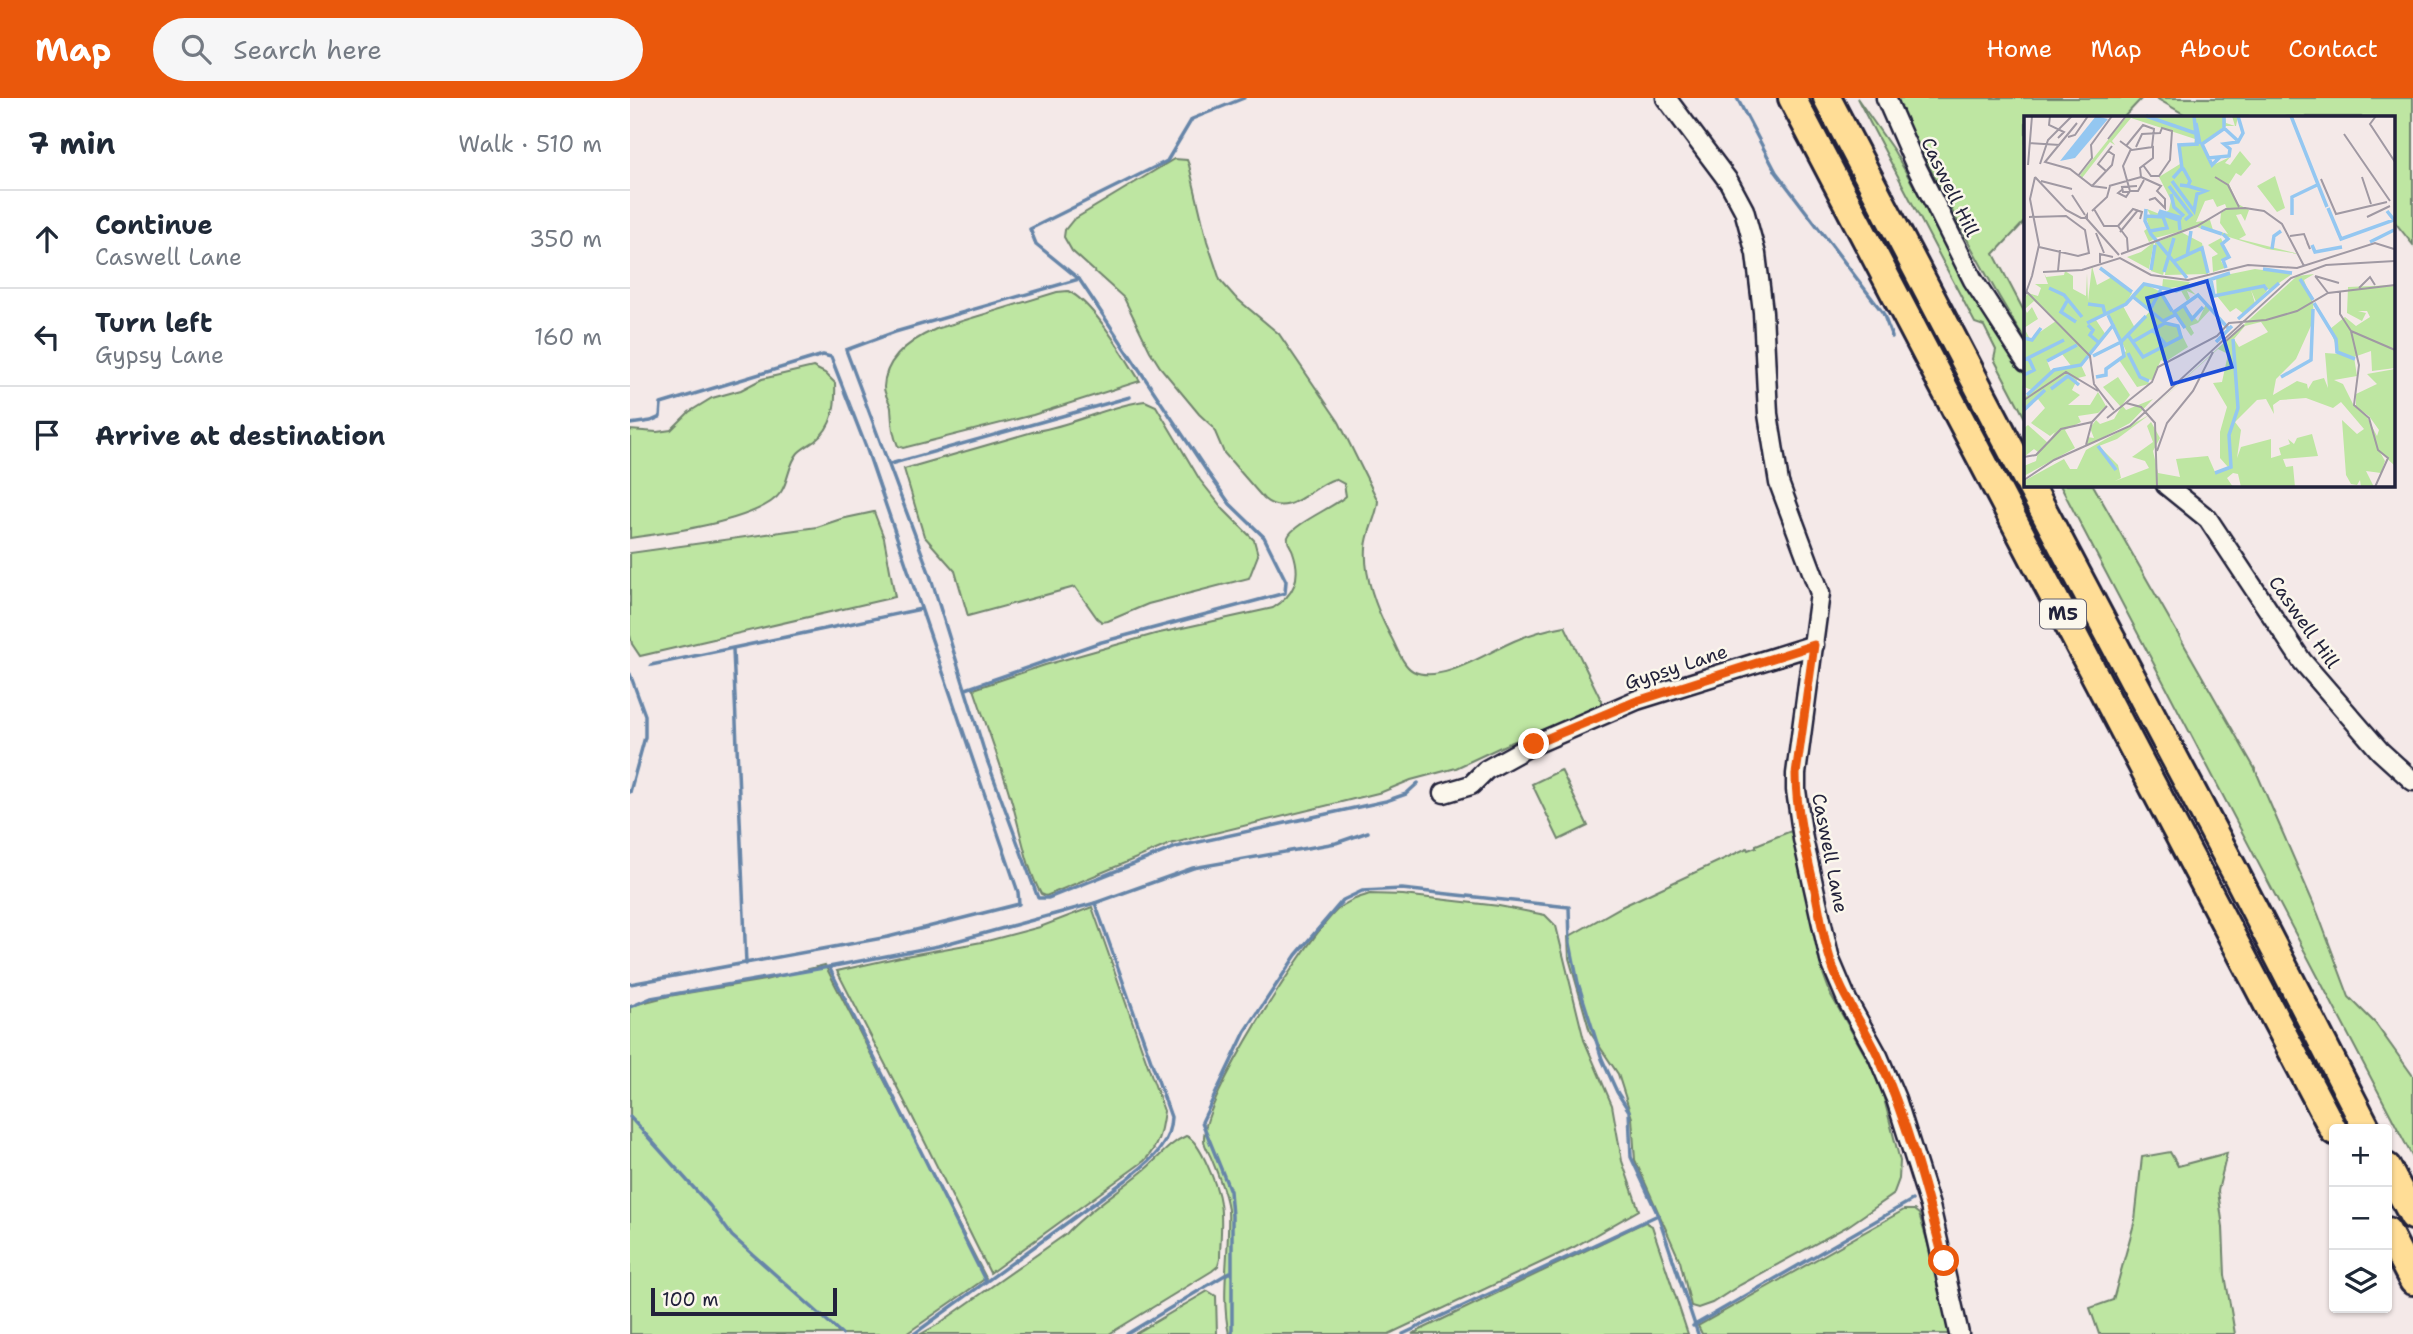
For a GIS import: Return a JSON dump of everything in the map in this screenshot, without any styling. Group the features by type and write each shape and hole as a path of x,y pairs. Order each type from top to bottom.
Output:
{"highway":[{"name":"M5","path":"1791,98 2330,1124"},
{"path":"1827,98 2024,474"},
{"name":"M5","path":"2031,486 2236,874 2364,1124"},
{"path":"2392,1176 2413,1216"},
{"path":"2392,1241 2413,1281"}],"street":[{"name":"Caswell Lane","path":"1666,98 1729,182 1744,210 1756,254 1763,312 1769,414 1779,482 1820,593 1796,774 1804,839 1830,960 1847,1000 1878,1056 1896,1099 1930,1206 1959,1334"},
{"name":"Caswell Hill","path":"1886,98 1914,162 1973,280 2024,359"},
{"name":"Caswell Hill","path":"2167,486 2208,519 2302,661 2380,751 2413,781"},
{"name":"Gypsy Lane","path":"1444,793 1471,785 1486,770 1534,744 1637,701 1814,645"}],"green space":[{"path":"1857,98 1894,151 1961,270 2024,373 2024,416 1994,359 1996,350 1984,326 1975,323"},
{"path":"1897,98 2142,98 2125,116 2024,116 2024,222 1994,254 2024,311 2024,338 1960,227 1900,109"},
{"path":"2156,98 2413,98 2413,245 2396,224 2396,116 2187,116"},
{"path":"1174,159 1187,160 1189,165 1207,241 1220,280 1235,297 1279,334 1339,422 1378,501 1367,542 1367,570 1380,615 1406,664 1413,671 1437,674 1465,665 1526,636 1565,626 1604,706 1505,745 1456,768 1411,780 1382,792 1170,844 1046,896 1041,894 1029,866 1007,785 974,689 1045,665 1155,634 1273,608 1291,591 1296,578 1296,561 1288,541 1291,532 1346,496 1344,484 1335,479 1282,506 1264,499 1224,453 1213,427 1160,367 1124,298 1072,251 1064,237 1065,230 1073,220"},
{"path":"1068,291 1078,297 1098,318 1140,381 1033,415 903,448 898,446 884,387 889,367 901,351 917,338 936,329"},
{"path":"813,367 825,373 835,383 830,422 821,435 795,458 781,492 754,511 734,518 630,538 630,430 671,430 689,412 712,398 741,390 762,379"},
{"path":"1145,401 1156,406 1200,480 1224,510 1254,540 1258,555 1249,578 1148,604 1102,622 1075,587 968,616 955,571 924,536 904,469"},
{"path":"2061,486 2094,486 2255,769 2318,914 2349,997 2375,1023 2413,1076 2413,1158"},
{"path":"874,512 884,538 895,597 640,656 632,644 630,553 817,527"},
{"path":"1561,770 1588,826 1559,840 1532,784"},
{"path":"1791,831 1800,859 1821,968 1831,995 1882,1091 1900,1161 1899,1179 1893,1195 1848,1226 1712,1303 1698,1308 1691,1306 1680,1261 1635,1160 1632,1118 1618,1074 1590,1032 1569,958 1568,937 1621,907 1747,848 1756,847"},
{"path":"1370,894 1499,906 1545,915 1556,926 1584,1040 1612,1105 1622,1161 1639,1210 1574,1247 1389,1334 1229,1334 1225,1304 1228,1211 1222,1185 1204,1142 1208,1120 1237,1058 1303,953 1341,907"},
{"path":"1092,907 1164,1111 1160,1132 1153,1150 1144,1161 990,1273 837,971 987,941 1040,927"},
{"path":"825,965 986,1278 906,1334 630,1334 630,1006 669,996 765,980"},
{"path":"1186,1136 1202,1155 1220,1203 1220,1259 1218,1266 1212,1271 1109,1334 921,1334 1066,1234 1093,1209"},
{"path":"2170,1152 2178,1166 2227,1153 2218,1191 2225,1275 2235,1334 2099,1334 2090,1308 2113,1300 2135,1220 2142,1157"},
{"path":"1904,1210 1914,1210 1919,1214 1943,1293 1951,1334 1702,1334 1698,1326"},
{"path":"1645,1222 1652,1226 1688,1334 1412,1334"},
{"path":"1208,1291 1216,1296 1217,1334 1135,1334"}],"waterway":[{"path":"1244,98 1192,119 1167,161 1030,229 1036,244 1079,279 895,332 846,350 930,575 987,760 1038,898 1048,898 1176,847 1386,801 1406,794 1418,783"},
{"path":"1737,98 1776,172 1883,313 1892,337"},
{"path":"966,689 1098,643 1285,593 1286,581 1264,537 1230,504 1079,279"},
{"path":"630,424 660,417 661,404 823,355 831,357 866,447 1018,892 1019,904 888,937 630,984"},
{"path":"890,464 1130,397"},
{"path":"651,665 921,609"},
{"path":"733,649 746,964"},
{"path":"630,674 645,715 645,737 630,792"},
{"path":"630,1007 651,998 938,946 1095,903 1193,868 1336,843 1368,832"},
{"path":"1232,1334 1230,1191 1202,1122 1245,1032 1296,955 1343,900 1362,891 1402,889 1569,907 1570,943 1578,983 1602,1059 1629,1111 1631,1157 1658,1215 1698,1334"},
{"path":"914,1334 1126,1180 1156,1153 1167,1137 1171,1117 1095,903"},
{"path":"829,967 985,1280"},
{"path":"630,1117 710,1206 732,1236 842,1334"},
{"path":"1693,1326 1912,1200"},
{"path":"1403,1334 1658,1215"},
{"path":"1127,1334 1230,1272"}],"route":[{"path":"1534,744 1637,701 1814,645 1797,757 1796,790 1826,945 1847,1000 1878,1056 1896,1099 1930,1206 1944,1261"}]}
